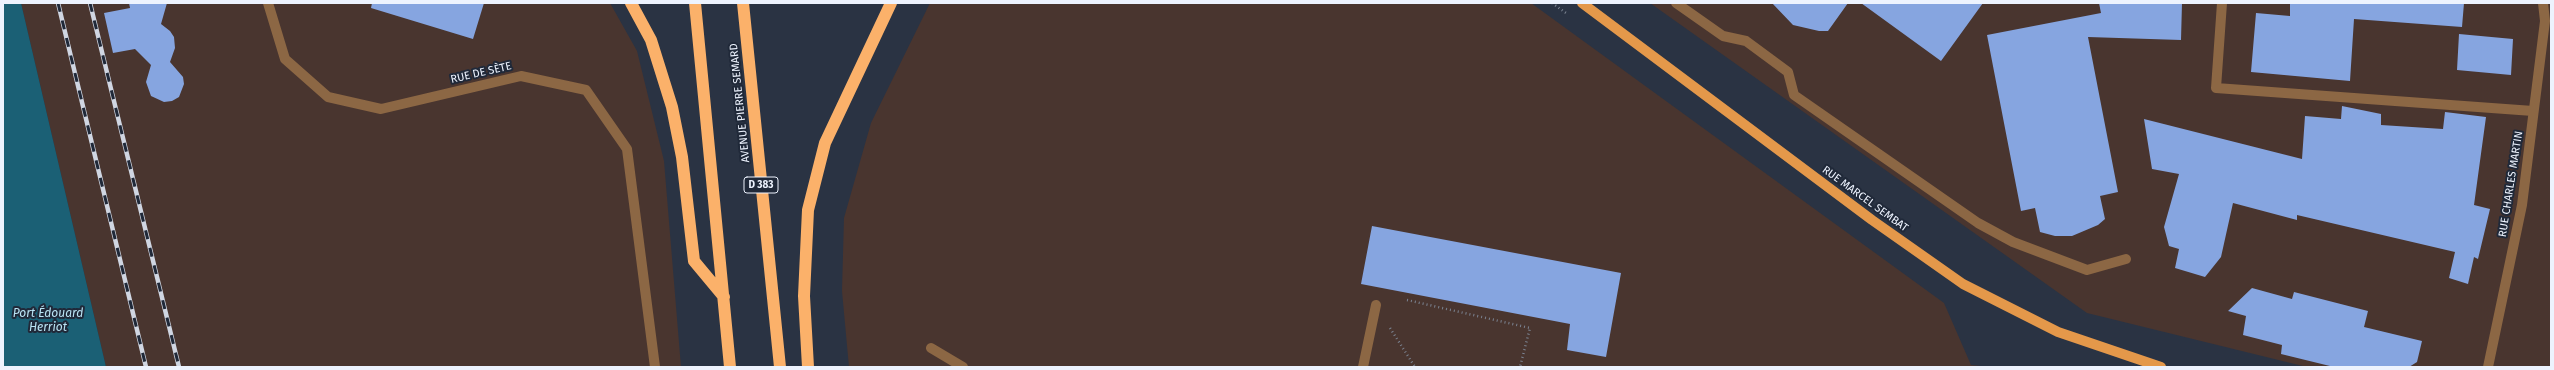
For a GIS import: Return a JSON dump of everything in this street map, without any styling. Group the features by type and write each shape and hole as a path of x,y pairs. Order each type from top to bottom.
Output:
{"highway":[{"path":"631,3 651,40 672,107 682,157 694,261 724,297"},
{"path":"695,3 730,367"},
{"name":"AVENUE PIERRE SEMARD","path":"743,3 780,367"},
{"path":"808,367 804,296 808,210 824,143 891,3"}],"main road":[{"name":"RUE MARCEL SEMBAT","path":"1582,3 1872,220 1963,284 2058,332 2160,367"}],"street":[{"name":"RUE DE SÈTE","path":"268,3 284,59 328,97 381,108 521,76 586,90 627,149 655,367"},
{"path":"1676,3 1723,36 1746,41 1788,72 1794,95 1978,223 2013,242 2087,270 2126,259"},
{"path":"2222,3 2216,88 2534,111"},
{"name":"RUE CHARLES MARTIN","path":"2488,367 2522,205 2545,21 2543,3"},
{"path":"1363,367 1376,305"},
{"path":"931,348 963,367"}],"path":[{"path":"1407,300 1530,328 1520,367"},
{"path":"1376,305 1415,367"}],"shaded area":[{"name":"Port Édouard Herriot","path":"21,3 610,3 637,51 664,161 681,367 106,367"},
{"path":"930,3 1531,3 1944,303 1971,365 1989,367 849,367 842,291 844,218 871,123"},
{"path":"1650,3 2551,3 2551,367 2307,367 2087,313"}],"water":[{"name":"Port Édouard Herriot","path":"3,3 21,3 106,367 3,367"}],"building":[{"path":"129,3 167,3 161,24 170,31 174,37 175,48 170,62 183,77 184,84 179,97 172,101 164,102 151,96 146,82 151,65 135,49 113,53 104,13 130,8"},
{"path":"372,3 484,3 473,39 371,8"},
{"path":"1772,3 1848,3 1828,31 1819,31 1793,25"},
{"path":"1861,3 1983,3 1941,61"},
{"path":"2099,3 2182,3 2181,40 2088,37 2118,192 2100,196 2105,219 2098,225 2072,236 2055,236 2040,232 2035,208 2021,211 1987,35 2101,13"},
{"path":"2290,3 2464,3 2462,27 2354,19 2350,81 2251,72 2256,13 2290,16"},
{"path":"2459,34 2513,39 2511,75 2457,70"},
{"path":"2342,106 2381,114 2381,125 2443,129 2445,112 2486,117 2474,205 2490,209 2478,259 2474,257 2468,284 2449,278 2455,252 2297,215 2297,220 2233,203 2221,257 2205,277 2175,268 2179,249 2169,246 2164,227 2179,174 2152,169 2144,119 2302,159 2305,116 2341,119"},
{"path":"1372,226 1621,273 1606,357 1567,350 1570,324 1361,284"},
{"path":"2252,288 2292,299 2294,292 2368,311 2364,327 2422,341 2417,362 2409,367 2334,367 2281,354 2282,345 2243,335 2246,316 2228,311"}],"railway":[{"path":"58,3 146,367"},
{"path":"90,3 179,367"}]}
